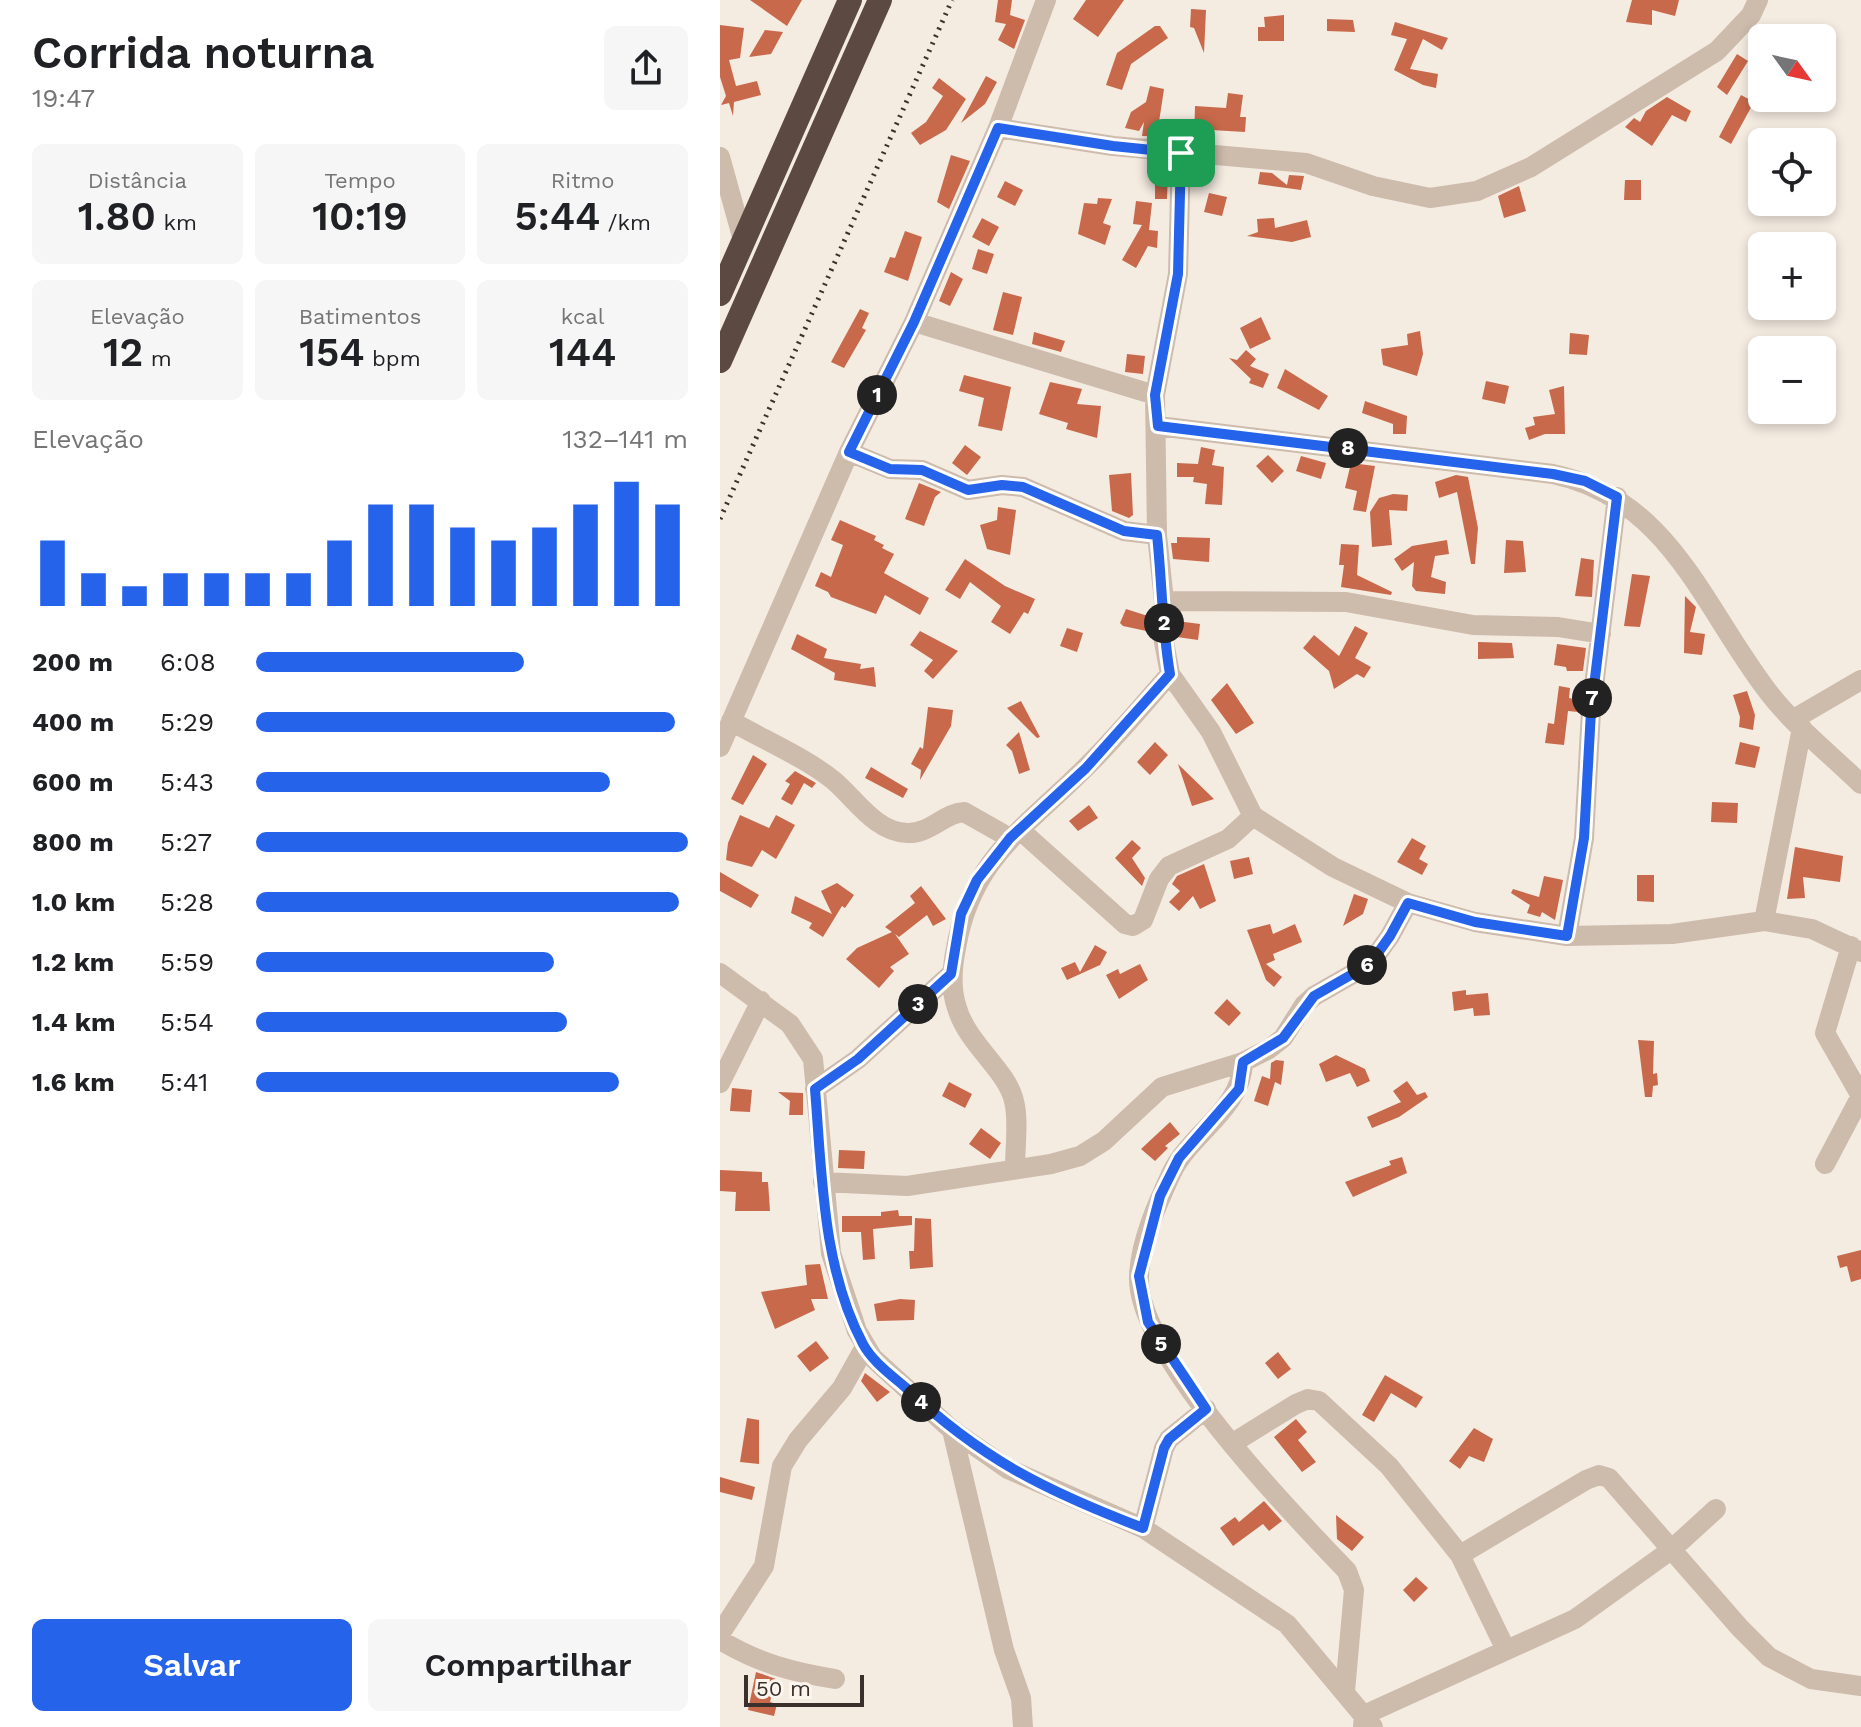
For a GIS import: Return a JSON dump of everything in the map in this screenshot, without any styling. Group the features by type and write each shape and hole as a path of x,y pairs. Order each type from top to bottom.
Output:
{"highway":[{"path":"720,294 850,0"},
{"path":"720,361 880,0"}],"street":[{"path":"720,747 849,452 914,322 998,128 1046,0"},
{"path":"998,128 1113,146 1306,163 1373,186 1430,198 1477,191 1531,167 1717,51 1751,15 1758,0"},
{"path":"1181,153 1178,274 1155,395 1158,426 1157,535 1164,601 1164,642 1170,674 1211,732 1253,816 1333,867 1408,903 1475,922 1567,936 1672,934 1764,921 1812,929 1856,949 1825,1033 1861,1096 1825,1164"},
{"path":"720,157 743,240"},
{"path":"914,322 1155,395"},
{"path":"1158,426 1553,474 1585,481 1617,497 1665,538 1767,690 1861,784"},
{"path":"849,452 890,469 922,470 968,490 1002,485 1023,487 1124,531 1157,535"},
{"path":"1567,936 1584,838 1591,711 1617,497"},
{"path":"1164,601 1346,602 1473,625 1558,627 1601,634"},
{"path":"1015,1168 1015,1101 1006,1082 972,1042 957,1008 951,974 961,914 977,880 1015,834 1086,768 1170,674"},
{"path":"1764,921 1798,723 1861,680"},
{"path":"731,721 833,780 858,808 886,826 907,833 932,828 957,812 964,812 1015,834 1125,924 1133,926 1143,920 1159,879 1169,866 1228,839 1253,816"},
{"path":"823,1182 907,1186 1080,1156 1104,1141 1162,1087 1243,1062 1283,1038 1314,996 1370,964 1408,903"},
{"path":"720,973 761,1001 803,1040 813,1059 831,1253 865,1347 952,1430 1008,1469 1143,1528 1287,1624 1345,1691 1367,1723 1505,1648 1575,1619 1671,1550 1716,1509"},
{"path":"815,1089 858,1059 951,974"},
{"path":"720,1083 761,1001"},
{"path":"1243,1062 1239,1089 1179,1158 1160,1196 1139,1276 1148,1322 1206,1409 1347,1571 1354,1590 1345,1691"},
{"path":"835,1679 784,1670 750,1658 720,1637 764,1566 782,1466 798,1440 842,1388 865,1347"},
{"path":"1233,1443 1296,1404 1308,1399 1319,1401 1389,1466 1460,1555 1505,1648"},
{"path":"1143,1528 1164,1448 1169,1439 1206,1409"},
{"path":"952,1430 1004,1650 1021,1698 1023,1727"},
{"path":"1460,1555 1599,1475 1609,1478 1769,1657 1811,1679 1861,1686"}],"building":[{"path":"750,0 802,0 787,26"},
{"path":"998,0 1012,0 1010,15 1025,20 1014,49 998,40 1006,24 995,22"},
{"path":"1086,0 1124,0 1098,37 1073,19"},
{"path":"1632,0 1679,0 1675,16 1652,10 1652,25 1626,22"},
{"path":"1191,9 1206,10 1204,53 1194,28 1190,27"},
{"path":"1284,15 1284,41 1258,41 1258,27 1265,27 1264,17"},
{"path":"1327,19 1353,20 1355,32 1327,31"},
{"path":"1395,22 1448,38 1442,50 1423,39 1410,69 1438,74 1436,88 1394,70 1407,39 1391,35"},
{"path":"720,25 744,28 740,58 729,60 736,86 757,81 761,95 734,102 733,116 729,103 721,105 726,96 720,77"},
{"path":"1155,26 1160,26 1168,38 1131,64 1122,90 1106,85 1117,53"},
{"path":"765,30 783,32 771,54 749,57"},
{"path":"1737,54 1748,61 1727,95 1717,87"},
{"path":"986,76 997,82 985,104 961,123"},
{"path":"939,78 966,99 946,130 920,145 911,133 926,122 943,96 932,88"},
{"path":"1150,86 1164,89 1157,135 1142,136 1144,122 1139,131 1125,128 1131,112 1146,102"},
{"path":"1228,93 1243,95 1240,117 1246,117 1245,132 1211,130 1211,142 1194,140 1195,106 1226,108"},
{"path":"1741,95 1748,99 1749,112 1731,144 1719,137"},
{"path":"1667,97 1691,111 1686,122 1672,115 1652,146 1625,127 1634,118 1640,122 1646,111"},
{"path":"951,155 970,161 949,209 937,202"},
{"path":"1260,172 1272,173 1287,185 1289,175 1304,176 1301,190 1258,184"},
{"path":"1168,173 1167,199 1155,199 1155,174"},
{"path":"1625,180 1641,180 1641,200 1624,200"},
{"path":"1005,181 1023,190 1015,206 997,197"},
{"path":"1519,186 1526,211 1504,218 1498,196"},
{"path":"1209,193 1227,197 1222,216 1204,212"},
{"path":"1098,198 1112,199 1103,223 1111,226 1105,245 1078,234 1084,203 1097,204"},
{"path":"1136,201 1152,203 1149,230 1158,231 1157,248 1148,246 1136,268 1122,260 1142,225 1133,224"},
{"path":"982,218 999,227 989,246 972,237"},
{"path":"1274,218 1275,228 1307,220 1311,237 1292,242 1247,236 1258,232 1257,219"},
{"path":"905,231 922,237 908,281 884,272 890,257 895,258"},
{"path":"978,249 994,254 987,274 972,269"},
{"path":"951,272 963,279 950,306 939,301"},
{"path":"1003,292 1022,297 1013,335 993,330"},
{"path":"860,309 869,313 862,328 866,330 844,368 831,362"},
{"path":"1261,317 1271,339 1250,349 1240,328"},
{"path":"1420,331 1423,354 1417,376 1383,365 1381,349 1408,345 1407,334"},
{"path":"1034,332 1065,341 1061,352 1032,344"},
{"path":"1570,333 1589,335 1587,355 1569,354"},
{"path":"1246,350 1256,359 1250,366 1269,374 1263,388 1249,383 1251,379 1229,358 1237,360"},
{"path":"1127,354 1145,356 1143,374 1125,372"},
{"path":"1285,369 1328,396 1319,410 1277,388"},
{"path":"964,375 1011,387 1002,431 978,426 984,398 959,391"},
{"path":"1486,381 1509,386 1505,404 1482,399"},
{"path":"1050,382 1082,389 1077,404 1101,406 1097,438 1066,429 1068,423 1039,414"},
{"path":"1564,386 1565,434 1545,434 1529,440 1525,428 1535,425 1533,417 1555,414 1549,390"},
{"path":"1365,401 1407,416 1406,434 1393,434 1393,424 1362,413"},
{"path":"965,445 981,457 967,475 952,463"},
{"path":"1201,447 1215,450 1212,465 1224,467 1222,505 1205,504 1207,484 1193,482 1194,477 1177,477 1177,463 1198,464"},
{"path":"1268,455 1284,471 1272,483 1256,466"},
{"path":"1301,456 1326,463 1321,479 1296,471"},
{"path":"1351,463 1375,466 1366,512 1353,510 1357,491 1345,488"},
{"path":"1131,473 1133,515 1129,518 1112,511 1109,475"},
{"path":"1456,475 1468,477 1478,528 1475,564 1471,564 1457,492 1439,498 1435,482"},
{"path":"919,483 941,492 935,497 924,526 905,519"},
{"path":"1393,494 1408,495 1407,511 1389,510 1392,545 1372,547 1370,512 1379,498"},
{"path":"998,507 1016,510 1010,555 987,549 980,525 997,520"},
{"path":"840,520 876,536 874,540 884,545 882,548 894,554 884,573 929,598 920,615 885,595 876,614 831,597 828,592 815,586 821,572 831,577 843,545 831,540"},
{"path":"1177,537 1210,538 1209,562 1173,559 1171,543 1177,543"},
{"path":"1447,540 1449,554 1435,556 1431,577 1446,582 1445,594 1416,591 1412,586 1414,562 1402,571 1394,559 1412,546"},
{"path":"1506,540 1523,541 1526,572 1504,573"},
{"path":"1341,544 1359,545 1357,575 1392,592 1391,595 1341,587 1344,565 1339,565"},
{"path":"1581,558 1594,560 1592,597 1575,596"},
{"path":"965,559 1005,586 1035,599 1028,614 1024,612 1010,634 991,622 1001,606 970,582 960,599 945,590"},
{"path":"1632,574 1650,576 1640,627 1624,626"},
{"path":"1685,596 1696,607 1690,632 1705,634 1702,655 1684,653"},
{"path":"1126,609 1151,617 1151,632 1123,626 1120,623"},
{"path":"1177,621 1200,624 1198,640 1177,637"},
{"path":"1355,626 1368,633 1355,658 1371,667 1364,678 1357,674 1334,689 1329,671 1303,648 1314,635 1339,656"},
{"path":"1067,628 1083,633 1077,652 1060,646"},
{"path":"920,631 958,651 933,679 924,671 933,660 910,645"},
{"path":"797,634 827,649 824,658 861,664 860,669 874,667 876,687 834,680 835,673 791,649"},
{"path":"1478,642 1512,643 1514,658 1478,659"},
{"path":"1557,644 1586,648 1583,671 1567,671 1566,667 1554,665"},
{"path":"1227,683 1254,723 1236,734 1211,700"},
{"path":"1559,686 1570,688 1569,698 1579,700 1578,712 1568,711 1564,745 1545,743 1548,723 1554,724"},
{"path":"1747,691 1755,715 1753,730 1739,727 1740,717 1733,695"},
{"path":"1021,701 1040,737 1037,738 1007,708"},
{"path":"928,707 953,710 951,726 920,780 921,770 911,764 920,747 923,749"},
{"path":"1019,732 1030,770 1019,774 1012,751 1006,745"},
{"path":"1155,742 1168,755 1150,775 1137,762"},
{"path":"1740,742 1760,747 1755,768 1735,764"},
{"path":"753,755 767,764 743,805 731,799"},
{"path":"1178,764 1214,799 1192,806"},
{"path":"871,767 908,789 903,798 865,778"},
{"path":"795,771 816,783 812,788 804,783 792,805 781,799 790,784 785,781"},
{"path":"1712,802 1738,803 1737,823 1711,822"},
{"path":"1089,805 1098,818 1078,831 1069,821"},
{"path":"740,815 769,828 776,815 795,825 776,859 762,850 752,867 726,860 728,843"},
{"path":"1412,838 1426,846 1419,859 1428,864 1422,875 1397,862"},
{"path":"1132,840 1141,848 1132,858 1145,878 1142,886 1115,858"},
{"path":"1795,847 1843,856 1840,882 1803,877 1805,898 1787,899"},
{"path":"1249,857 1253,874 1234,879 1230,861"},
{"path":"1204,864 1216,901 1200,909 1193,896 1179,911 1169,902 1180,891 1172,884 1177,876"},
{"path":"720,872 759,895 751,908 720,891"},
{"path":"1637,875 1654,875 1654,902 1637,901"},
{"path":"1544,876 1563,880 1555,920 1542,912 1540,917 1527,913 1530,905 1511,893 1513,889 1539,897"},
{"path":"837,883 854,895 845,908 842,906 823,937 809,928 812,923 791,913 795,896 832,914 821,891"},
{"path":"921,886 946,919 933,926 927,915 899,937 895,934 909,954 890,967 894,971 879,988 846,959 857,948 892,932 885,927 915,903 910,896"},
{"path":"1354,894 1368,899 1363,914 1343,926"},
{"path":"1270,924 1273,934 1295,924 1302,942 1273,954 1275,960 1266,964 1282,977 1274,987 1266,980 1247,930"},
{"path":"1095,945 1107,952 1100,965 1067,980 1061,968 1075,962 1080,972"},
{"path":"1140,964 1148,980 1119,999 1106,975 1118,969 1120,974"},
{"path":"1466,990 1466,995 1488,993 1490,1015 1474,1016 1473,1008 1454,1011 1452,992"},
{"path":"1227,999 1241,1013 1229,1026 1214,1013"},
{"path":"1638,1040 1654,1041 1653,1074 1657,1073 1658,1085 1653,1086 1652,1097 1645,1097"},
{"path":"1336,1055 1365,1069 1370,1081 1357,1087 1350,1073 1326,1082 1319,1064"},
{"path":"1284,1061 1281,1085 1275,1082 1268,1106 1254,1101 1262,1076 1270,1079 1271,1063"},
{"path":"1407,1081 1417,1095 1425,1092 1428,1097 1399,1117 1372,1128 1367,1117 1401,1102 1393,1091"},
{"path":"949,1082 972,1094 965,1108 942,1096"},
{"path":"732,1088 752,1090 750,1112 730,1111"},
{"path":"778,1092 803,1093 803,1115 789,1115 790,1101"},
{"path":"1170,1122 1180,1134 1165,1146 1168,1148 1155,1161 1141,1149"},
{"path":"981,1128 1001,1143 990,1159 969,1144"},
{"path":"839,1150 865,1151 864,1169 838,1168"},
{"path":"1402,1157 1407,1173 1353,1197 1345,1182 1391,1165 1389,1161"},
{"path":"720,1170 762,1172 762,1182 768,1182 770,1211 735,1211 736,1192 720,1191"},
{"path":"898,1210 899,1216 912,1216 912,1225 873,1229 875,1259 863,1260 861,1232 842,1232 842,1216 881,1216 881,1212"},
{"path":"915,1218 931,1219 933,1267 910,1269 909,1251 914,1251"},
{"path":"1861,1250 1861,1279 1851,1282 1847,1266 1840,1268 1837,1256"},
{"path":"820,1264 828,1299 811,1299 815,1310 775,1329 761,1292 807,1285 805,1265"},
{"path":"900,1299 915,1300 914,1320 877,1321 874,1304"},
{"path":"816,1341 829,1358 810,1372 797,1356"},
{"path":"1278,1352 1291,1369 1278,1379 1265,1363"},
{"path":"865,1373 890,1392 877,1402 861,1381"},
{"path":"1385,1375 1423,1397 1416,1408 1391,1393 1374,1422 1362,1415"},
{"path":"747,1418 759,1420 759,1464 740,1462"},
{"path":"1296,1419 1307,1432 1298,1440 1316,1462 1302,1472 1274,1437"},
{"path":"1474,1428 1493,1439 1484,1462 1469,1456 1460,1469 1449,1461"},
{"path":"720,1477 755,1487 752,1500 720,1492"},
{"path":"1264,1501 1282,1521 1269,1531 1263,1524 1233,1546 1220,1528 1235,1517 1239,1522"},
{"path":"1336,1515 1364,1537 1352,1551 1337,1539"},
{"path":"1416,1577 1428,1588 1414,1602 1403,1590"},
{"path":"756,1672 776,1679 770,1702 777,1704 774,1716 748,1710"}],"railway":[{"path":"720,519 952,0"}],"route":[{"path":"998,128 1181,153 1178,274 1155,395 1158,426 1253,435 1553,474 1585,481 1617,497 1591,711 1584,838 1567,936 1475,922 1408,903 1370,964 1314,996 1294,1018 1283,1038 1243,1062 1239,1089 1179,1158 1160,1196 1139,1276 1148,1322 1186,1384 1206,1409 1169,1439 1164,1448 1143,1528 1088,1507 1008,1469 952,1430 873,1358 857,1331 831,1253 815,1089 858,1059 951,974 961,914 977,880 1010,838 1086,768 1170,674 1164,642 1164,601 1157,535 1124,531 1023,487 1002,485 968,490 922,470 904,467 890,469 849,452 914,322 998,128"}]}
